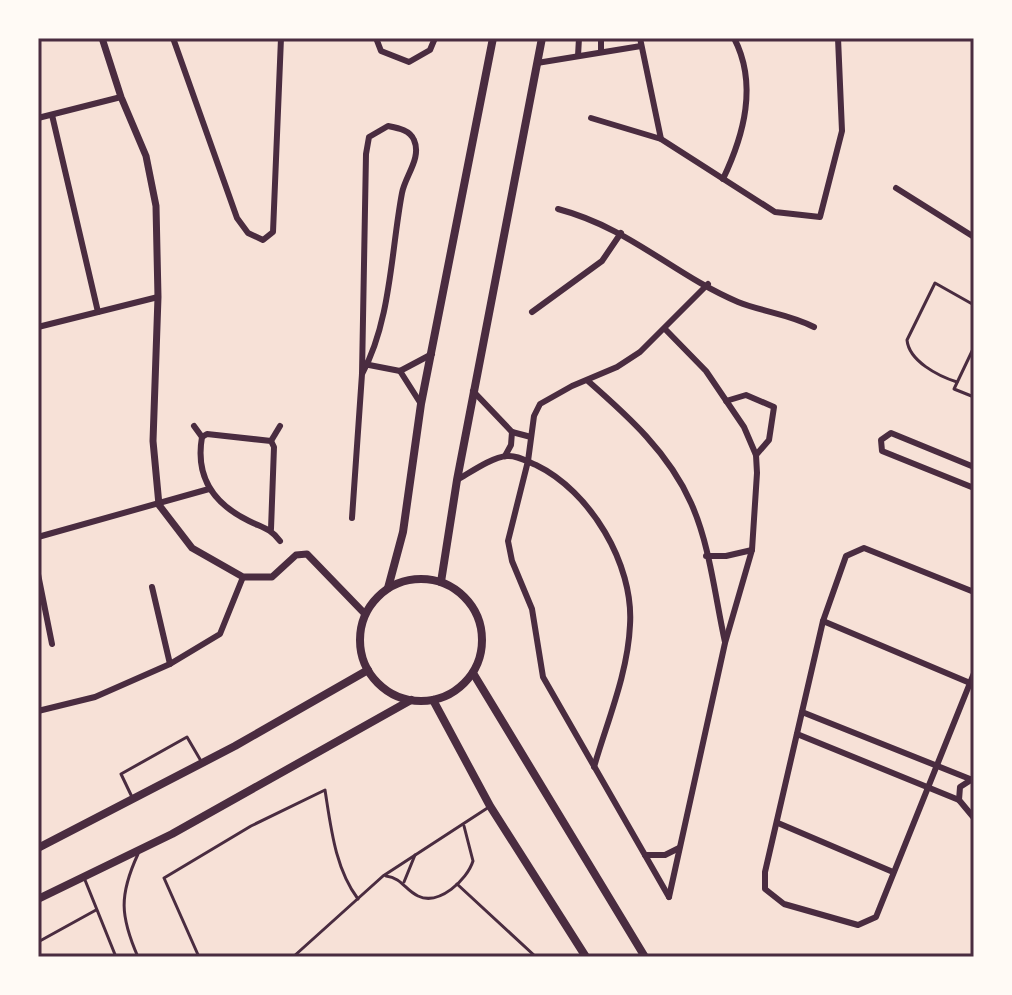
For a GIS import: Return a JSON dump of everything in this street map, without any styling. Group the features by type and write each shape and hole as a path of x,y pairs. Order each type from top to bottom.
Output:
{"main road":[{"path":"388,588 423,578 441,582 471,603 483,638 473,673 448,694 433,700 411,700 387,689 368,670 360,643 365,614 388,588 403,532 421,404 434,352 493,38"},
{"path":"441,582 473,391 542,38"},
{"path":"38,848 202,764 368,670"},
{"path":"473,673 645,957"},
{"path":"38,899 306,761 411,700"},
{"path":"433,700 490,806 586,957"}],"street":[{"path":"102,38 121,97 146,156 156,206 158,297 153,441 159,505 192,548 243,577 272,577 296,555 307,554 365,614"},
{"path":"173,38 237,218 248,233 263,240 273,232 281,38"},
{"path":"376,38 381,51 409,62 430,50 435,38"},
{"path":"578,56 579,38"},
{"path":"601,38 601,52"},
{"path":"723,179 745,121 747,99 741,50 734,38"},
{"path":"591,118 661,139 775,212 820,217 842,131 843,73 838,38"},
{"path":"537,63 640,42 661,139"},
{"path":"38,118 121,97"},
{"path":"52,115 98,312"},
{"path":"352,518 364,364 366,154 369,137 388,126 408,132 414,139 416,150 403,188 378,336 364,364"},
{"path":"896,188 974,237"},
{"path":"558,209 594,219 739,302 792,316 814,327"},
{"path":"532,312 602,261 621,233"},
{"path":"665,329 706,371 744,427 756,455 752,550 725,643 669,897 543,677 532,609 512,561 508,541 540,404 640,352 708,284"},
{"path":"38,327 158,297"},
{"path":"364,364 400,371 434,352"},
{"path":"400,371 421,404"},
{"path":"588,381 639,428 667,460 691,503 725,643"},
{"path":"473,391 512,432 531,437"},
{"path":"726,401 746,395 774,407 769,440 756,455"},
{"path":"194,426 202,437 200,465 209,489 218,502 249,521 271,529 280,541"},
{"path":"271,441 280,426"},
{"path":"457,480 505,456 511,445 512,432"},
{"path":"974,467 891,433 881,440 882,451 974,488"},
{"path":"202,437 207,434 271,441"},
{"path":"271,441 274,447 271,529"},
{"path":"505,456 528,461 553,473 579,495 603,531 627,596 631,624 623,668 594,767"},
{"path":"38,537 209,489"},
{"path":"974,592 864,548 846,556 823,621 765,872 765,889 784,904 858,925 876,917 974,673"},
{"path":"706,556 736,555 752,550"},
{"path":"38,574 52,644"},
{"path":"38,711 95,697 170,664 220,634 243,577"},
{"path":"152,587 170,664"},
{"path":"823,621 970,683"},
{"path":"802,712 972,778"},
{"path":"797,734 959,800 974,818"},
{"path":"959,800 960,787 972,778"},
{"path":"778,823 893,872"},
{"path":"645,855 665,855 680,848"}],"lane":[{"path":"957,382 943,378 911,354 907,340 935,283 974,305"},
{"path":"974,347 972,359 954,389 974,397"},
{"path":"133,800 121,774 187,737 202,764"},
{"path":"199,957 164,878 251,826 325,790 337,858 346,884 358,899"},
{"path":"293,957 383,876 417,852 464,826 490,806"},
{"path":"383,876 404,882 416,895 428,898 444,894 457,884 473,861 464,826"},
{"path":"138,957 126,930 124,884 140,849"},
{"path":"404,882 417,852"},
{"path":"84,877 116,957"},
{"path":"457,884 536,957"},
{"path":"38,942 96,910"}]}
